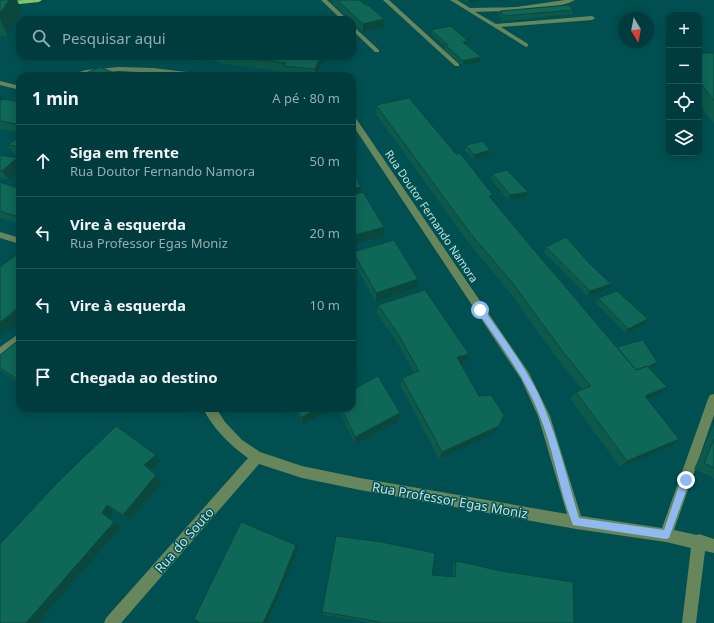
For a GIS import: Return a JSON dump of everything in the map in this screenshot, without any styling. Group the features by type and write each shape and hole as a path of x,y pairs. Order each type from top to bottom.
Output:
{"main road":[{"path":"0,4 39,0"}],"street":[{"path":"321,0 325,0 341,16"},
{"path":"386,0 458,65"},
{"path":"454,0 526,45"},
{"path":"469,10 516,9 550,5 572,0"},
{"path":"495,26 592,18"},
{"path":"356,31 377,51"},
{"path":"87,72 126,68 165,72"},
{"path":"0,83 16,87"},
{"name":"Rua Doutor Fernando Namora","path":"356,125 528,382 544,416 576,522"},
{"path":"0,235 16,240"},
{"path":"0,353 16,340"},
{"path":"666,535 714,398"},
{"name":"Rua Professor Egas Moniz","path":"211,412 221,426 238,444 257,457 296,470 331,479 576,522 666,535 699,541 714,546"},
{"name":"Rua do Souto","path":"111,623 257,457"},
{"path":"689,623 699,541"}],"building":[{"path":"0,0 9,0 0,14"},
{"path":"337,0 360,0 384,19 363,24"},
{"path":"568,5 573,10 504,16 500,11"},
{"path":"451,26 468,41 463,42 481,57 463,61 431,30"},
{"path":"702,53 714,53 714,101 702,85"},
{"path":"262,60 319,60 315,69 284,66 286,63"},
{"path":"100,67 112,72 88,72"},
{"path":"409,98 456,154 460,153 493,195 489,196 636,370 647,366 667,387 645,396 679,439 627,461 576,392 591,386 563,352 514,285 470,233 376,105"},
{"path":"3,99 16,101 16,124 0,121 0,101"},
{"path":"16,139 16,146 8,145"},
{"path":"483,141 490,150 474,155 466,145"},
{"path":"0,155 16,158 2,171 0,170"},
{"path":"507,170 528,192 510,195 492,174"},
{"path":"356,178 361,187 356,188"},
{"path":"0,182 16,188 16,215 15,216 0,211"},
{"path":"363,192 384,227 356,235 356,194"},
{"path":"566,237 589,263 611,284 590,291 546,247"},
{"path":"394,240 418,279 376,293 356,257 356,251"},
{"path":"16,255 16,309 0,322 0,267"},
{"path":"425,290 469,354 457,357 479,396 491,395 504,415 499,426 442,452 402,378 419,371 398,334 378,305"},
{"path":"617,291 648,319 628,329 598,298"},
{"path":"643,340 657,362 648,367 647,366 636,370 617,347"},
{"path":"16,342 16,378 0,368 0,355"},
{"path":"378,376 400,413 355,437 343,412 356,412 356,388"},
{"path":"298,412 312,412 301,418"},
{"path":"116,426 156,455 144,465 156,475 123,515 107,505 102,513 114,522 26,623 0,623 0,544 57,483"},
{"path":"714,439 714,468 704,463"},
{"path":"241,522 296,545 277,593 263,623 201,623 194,619"},
{"path":"336,536 381,542 435,553 432,575 455,577 456,561 501,571 573,582 574,623 382,623 322,612"}],"route":[{"path":"480,310 535,395 544,416 576,522 666,535 686,480"}]}
